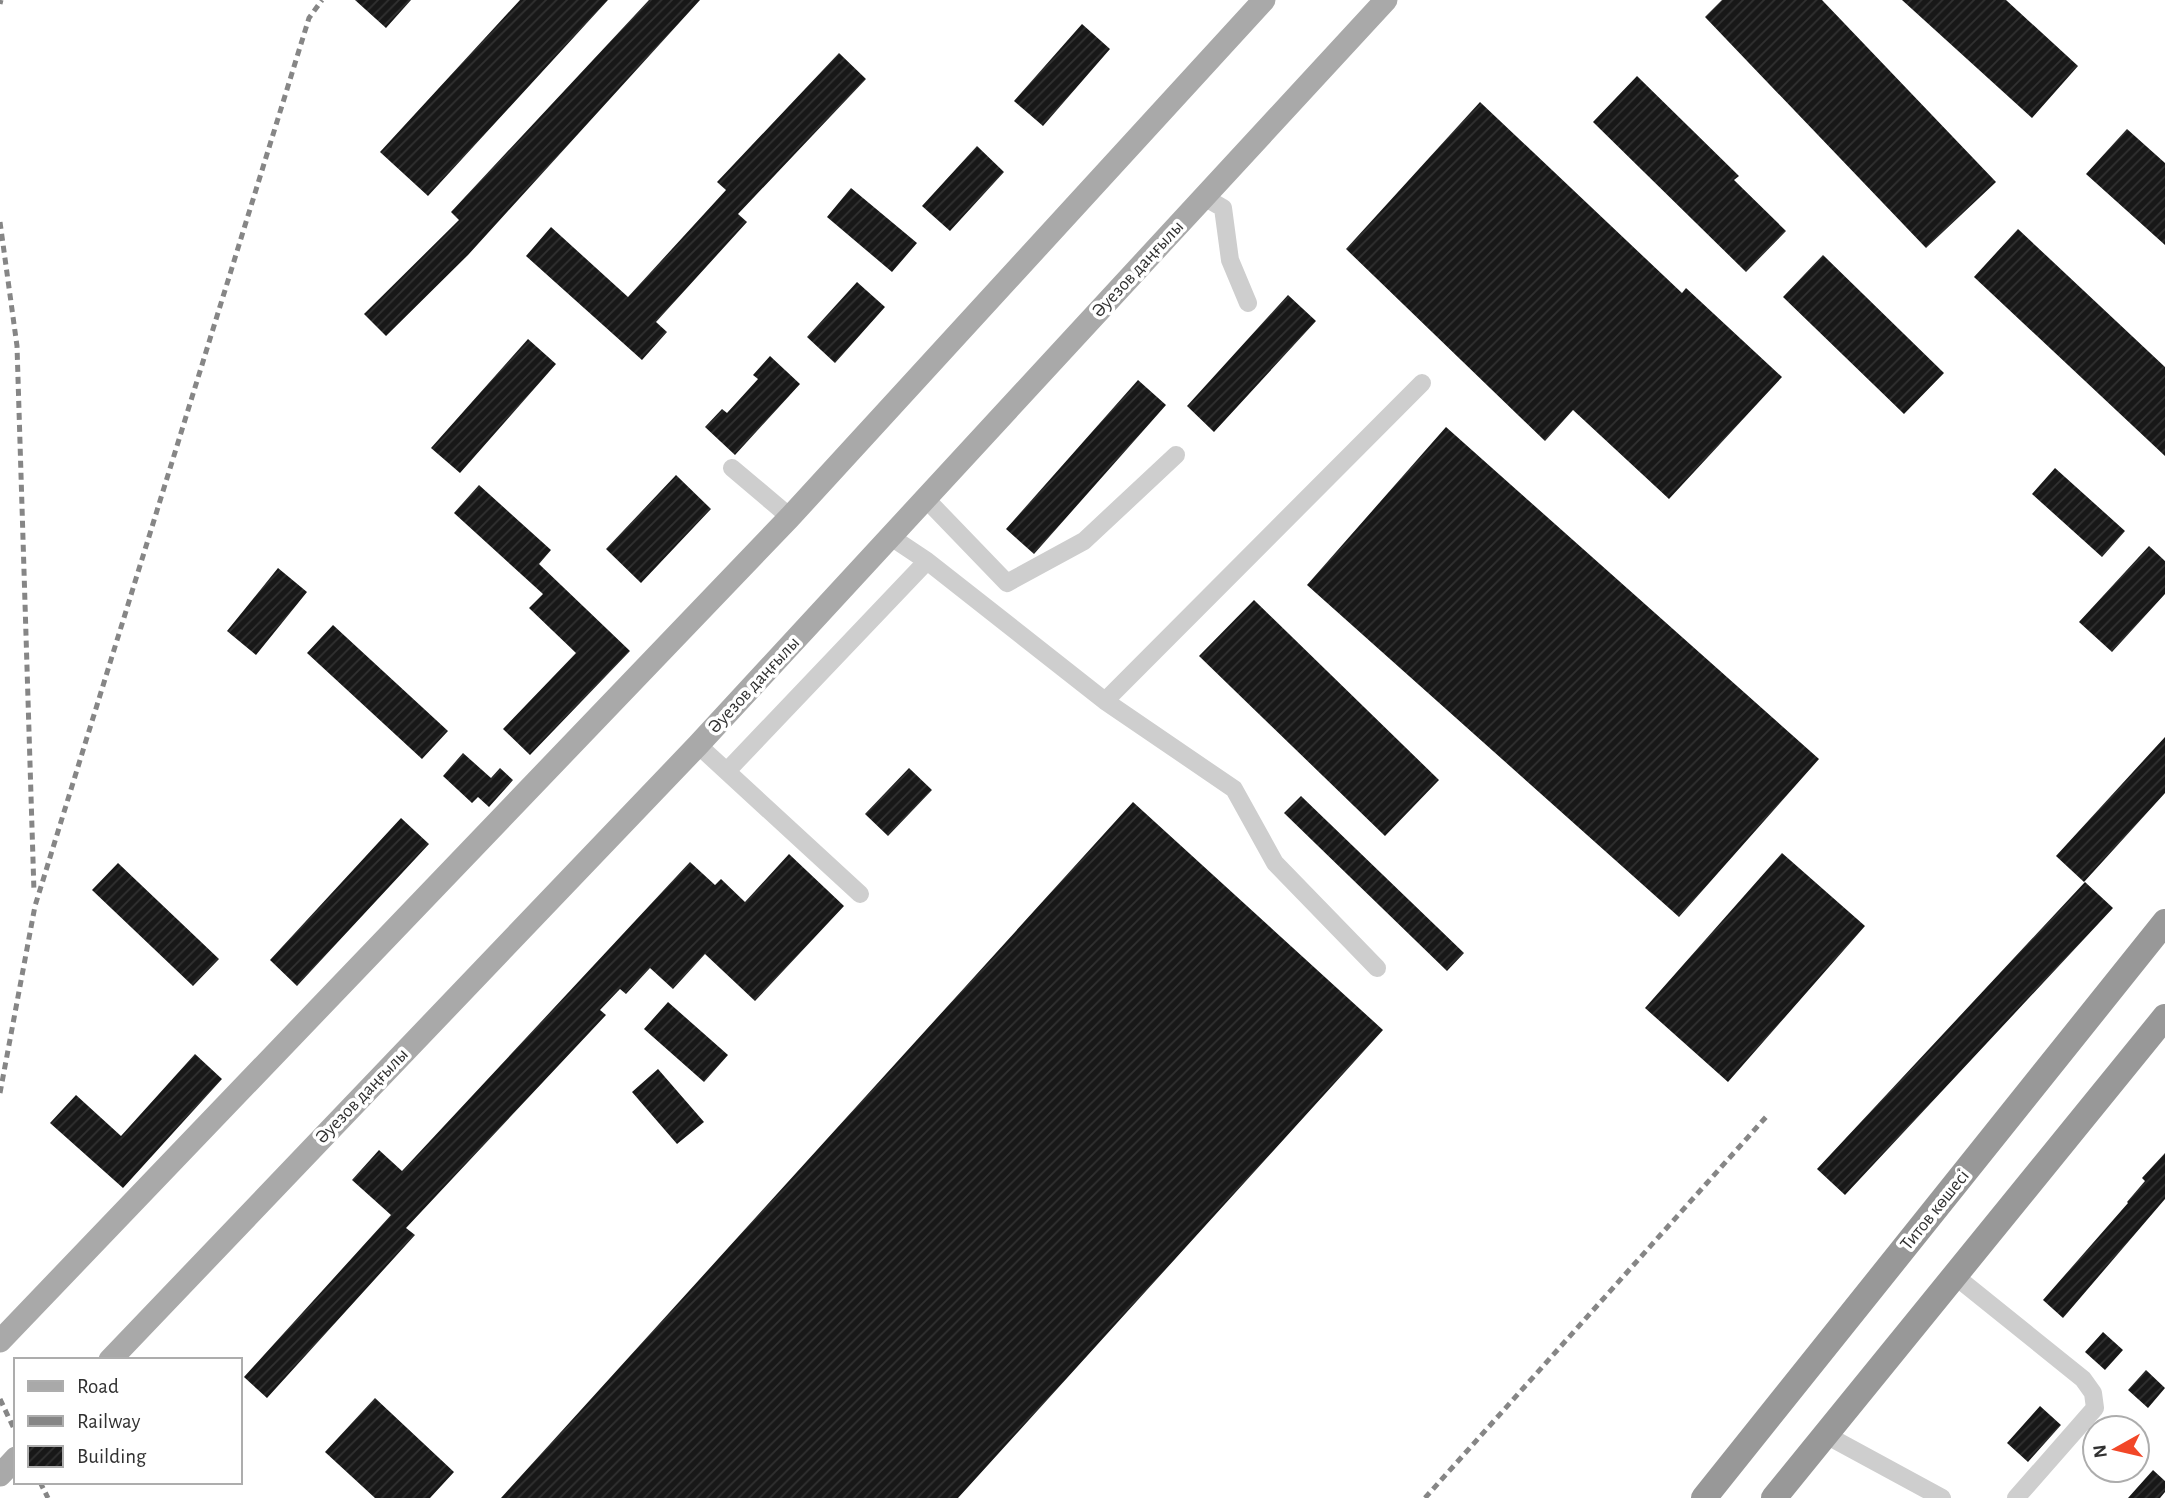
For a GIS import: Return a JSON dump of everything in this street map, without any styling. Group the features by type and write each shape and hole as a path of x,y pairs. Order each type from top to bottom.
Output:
{"highway":[{"name":"Титов көшесі","path":"1704,1498 2165,922"},
{"path":"1774,1498 2165,1017"}],"main road":[{"path":"0,1341 790,517 1264,0"},
{"name":"Әуезов даңғылы","path":"112,1358 698,745 1386,0"},
{"path":"0,1475 14,1460"}],"lane":[{"path":"1204,197 1223,208 1230,260 1248,303"},
{"path":"1105,701 1422,383"},
{"path":"926,499 1007,583 1084,541 1176,455"},
{"path":"732,468 790,517"},
{"path":"891,537 927,561 1105,701 1234,789 1275,863 1377,968"},
{"path":"727,771 927,561"},
{"path":"698,745 860,894"},
{"path":"1955,1276 2083,1379 2093,1393 2095,1409 2016,1498"},
{"path":"1826,1434 1942,1498"}],"building":[{"path":"355,0 411,0 386,28"},
{"path":"520,0 608,0 428,196 380,152"},
{"path":"649,0 700,0 468,255 386,336 364,314 459,220 451,212"},
{"path":"1722,0 1822,0 1996,182 1926,248 1705,17"},
{"path":"1902,0 2006,0 2078,66 2032,118"},
{"path":"1082,24 1110,49 1043,126 1014,101"},
{"path":"839,53 866,79 738,214 747,222 656,322 667,332 642,360 526,256 551,227 628,297 726,190 717,182"},
{"path":"1637,76 1739,176 1734,180 1786,231 1746,272 1593,122"},
{"path":"1480,102 1682,293 1686,288 1782,377 1669,499 1573,410 1545,441 1346,249"},
{"path":"2127,129 2165,163 2165,245 2086,174"},
{"path":"977,146 1004,172 950,231 922,206"},
{"path":"851,188 917,243 892,272 827,217"},
{"path":"2018,229 2165,367 2165,456 1974,277"},
{"path":"1823,255 1944,373 1904,414 1783,297"},
{"path":"857,282 885,307 835,363 807,337"},
{"path":"1288,295 1316,321 1214,432 1187,406"},
{"path":"528,339 556,364 460,473 431,448"},
{"path":"770,356 800,384 735,455 705,427 722,409 727,413 758,379 753,375"},
{"path":"1138,380 1166,405 1034,554 1006,529"},
{"path":"1446,427 1819,759 1679,917 1307,585"},
{"path":"2055,468 2125,531 2102,557 2032,494"},
{"path":"676,475 711,509 641,583 606,549"},
{"path":"479,485 551,550 539,564 630,651 530,755 503,729 576,653 529,608 543,594 454,513"},
{"path":"2149,546 2165,561 2165,594 2112,652 2079,622"},
{"path":"278,568 307,592 256,655 227,631"},
{"path":"1254,600 1439,780 1385,836 1199,656"},
{"path":"333,625 448,731 422,759 307,653"},
{"path":"2165,737 2165,793 2084,882 2056,856"},
{"path":"463,753 491,778 500,768 513,780 489,807 478,797 472,803 443,776"},
{"path":"909,768 932,790 888,836 865,814"},
{"path":"1301,796 1464,953 1447,971 1284,813"},
{"path":"1133,802 1383,1030 958,1498 501,1498"},
{"path":"401,818 429,844 297,986 270,960"},
{"path":"1782,853 1865,926 1728,1082 1645,1008"},
{"path":"789,854 844,906 755,1001 705,954 673,989 650,968 626,994 620,989 600,1010 606,1015 406,1228 415,1235 267,1398 244,1377 391,1215 352,1180 379,1150 402,1171 690,862 715,885 721,879 745,902"},
{"path":"118,863 219,959 193,986 92,890"},
{"path":"2085,882 2113,908 1845,1195 1817,1169"},
{"path":"668,1002 728,1055 704,1082 644,1029"},
{"path":"195,1054 222,1079 123,1188 50,1123 76,1095 121,1136"},
{"path":"658,1069 704,1122 677,1144 632,1092"},
{"path":"2165,1153 2165,1199 2063,1318 2043,1300 2128,1203 2145,1181 2142,1178"},
{"path":"2103,1332 2123,1350 2105,1370 2085,1352"},
{"path":"2146,1370 2165,1388 2148,1408 2128,1390"},
{"path":"375,1398 454,1472 430,1498 375,1498 325,1452"},
{"path":"2040,1406 2061,1425 2028,1462 2007,1443"},
{"path":"2153,1470 2165,1481 2165,1492 2160,1498 2128,1498 2140,1484 2151,1484"}],"railway":[{"path":"0,4 1,0"},
{"path":"0,1093 35,906 309,18 322,0"},
{"path":"0,222 17,346 34,892"},
{"path":"1425,1498 1766,1117"},
{"path":"0,1399 14,1429"},
{"path":"41,1484 48,1498"}]}
